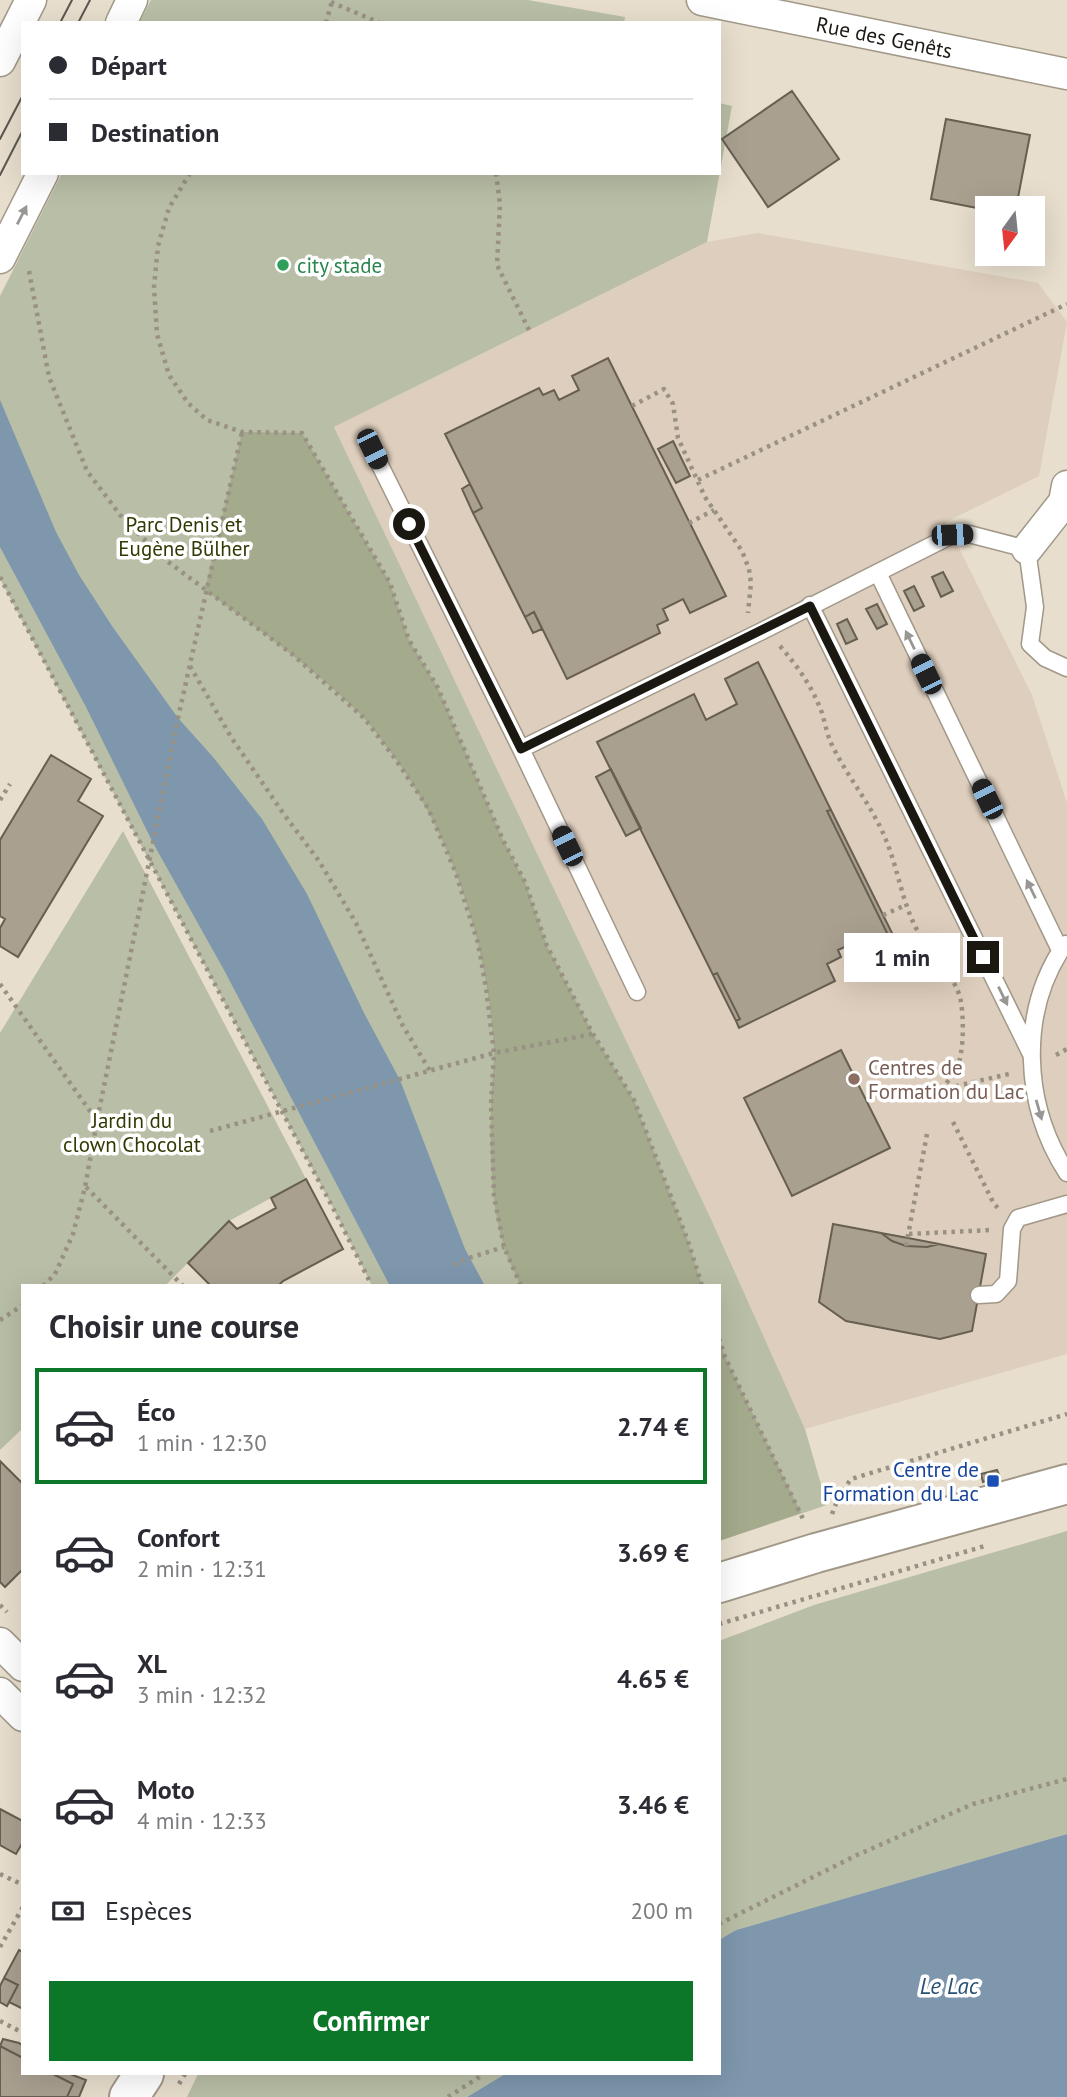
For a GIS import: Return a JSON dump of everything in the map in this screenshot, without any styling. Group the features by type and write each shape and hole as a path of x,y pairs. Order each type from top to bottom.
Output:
{"street":[{"path":"0,61 32,0"},
{"path":"122,21 132,0"},
{"name":"Rue des Genêts","path":"702,0 1067,74"},
{"path":"0,258 42,175"},
{"path":"1027,549 1064,502 1067,486"},
{"path":"721,1582 816,1553 1067,1484"},
{"path":"0,1643 21,1664"},
{"path":"0,1693 21,1714"},
{"path":"130,2097 143,2075"}],"lane":[{"path":"372,449 521,749 637,992"},
{"path":"521,749 952,535 968,534 1027,549 1035,607 1030,644 1045,658 1067,668"},
{"path":"878,573 1064,945 1049,971 1034,1020 1032,1061 1039,1113 1049,1141 1067,1172"},
{"path":"810,606 1032,1061"},
{"path":"979,1295 996,1294 1008,1281 1013,1227 1018,1219 1067,1204"}],"path":[{"path":"327,21 332,1 376,21"},
{"path":"189,175 169,208 158,246 154,287 157,334 169,375 188,403 207,420 242,432 302,433 390,583 409,640 438,688 503,840 525,882 547,946 593,1034 634,1100 688,1241 701,1284"},
{"path":"496,175 500,204 497,265 529,330"},
{"path":"28,269 50,377 87,471 124,520 167,561 292,654 364,718 428,808 455,870 478,943 494,1052 491,1105 494,1196 504,1247 520,1284"},
{"path":"698,480 1067,304"},
{"path":"632,406 664,389 673,404 678,438 705,497 742,551 749,569 751,583 747,612 760,632 777,641 802,671 821,711 831,741 846,770 869,803 886,839 906,905 918,931 948,974 960,999 962,1043 956,1071 939,1091 1067,1049"},
{"path":"45,1284 55,1274 73,1234 85,1187 179,711 242,432"},
{"path":"689,523 714,510"},
{"path":"0,577 371,1284"},
{"path":"189,665 231,737 283,814 319,861 344,902 403,1026 430,1071"},
{"path":"0,800 10,783"},
{"path":"883,915 906,905"},
{"path":"0,984 97,1121"},
{"path":"211,1131 494,1052 593,1034"},
{"path":"953,1122 994,1204 1013,1227"},
{"path":"906,1246 927,1134"},
{"path":"85,1187 181,1284"},
{"path":"909,1234 1013,1227"},
{"path":"454,1265 504,1247"},
{"path":"0,1320 21,1307"},
{"path":"721,1344 801,1513"},
{"path":"830,1518 839,1496 851,1479 1067,1414"},
{"path":"721,1622 988,1546"},
{"path":"721,1923 857,1855 973,1804 1067,1779"},
{"path":"0,1874 21,1884"},
{"path":"0,1947 21,1910"},
{"path":"0,2021 21,2032"},
{"path":"448,2097 482,2075"}],"shaded area":[{"name":"Centres de Formation du Lac","path":"758,233 1038,283 1067,322 1039,476 946,522 1032,695 1067,803 1067,1354 805,1429 334,427 707,242"}],"green space":[{"path":"151,0 528,0 625,17 624,21 140,21"},
{"name":"Parc Denis et Eugène Bülher","path":"721,103 732,106 721,166"},
{"name":"Parc Denis et Eugène Bülher","path":"61,175 719,175 707,242 334,427 710,1217 805,1429 827,1505 721,1540 721,1284 371,1284 0,579 0,296"},
{"path":"242,432 302,433 390,583 409,640 438,688 503,840 525,882 547,946 593,1034 634,1100 688,1241 701,1284 520,1284 504,1247 493,1194 491,1098 494,1052 491,1013 475,933 449,855 411,783 366,721 306,666 205,590"},
{"name":"Jardin du clown Chocolat","path":"123,831 306,1179 229,1221 167,1284 21,1284 21,1430 0,1450 0,1033"},
{"path":"721,1344 725,1357 801,1513 721,1540"},
{"path":"1067,1531 1067,1834 736,1930 721,1939 721,1640 814,1605"},
{"path":"198,2075 503,2075 467,2097 187,2097"}],"water":[{"path":"0,400 56,532 79,575 178,718 262,819 307,894 364,1013 400,1080 465,1249 484,1284 389,1284 224,970 153,843 86,707 0,547"},
{"name":"Le Lac","path":"1067,1834 1067,2097 467,2097 503,2075 721,2075 721,1939 736,1930"}],"building":[{"path":"792,91 839,159 768,207 722,139"},
{"path":"946,119 1030,135 1018,196 975,196 975,208 931,199"},
{"path":"608,358 726,596 690,613 683,599 663,609 668,620 657,625 660,633 567,679 534,612 525,617 473,513 482,508 445,434 539,388 543,395 554,390 559,400 579,390 572,376"},
{"path":"673,441 690,476 676,483 658,449"},
{"path":"470,484 482,508 473,513 462,489"},
{"path":"943,572 953,591 941,597 932,577"},
{"path":"914,586 924,606 914,611 904,591"},
{"path":"877,604 887,624 877,629 866,609"},
{"path":"534,612 542,629 533,633 525,617"},
{"path":"847,619 857,639 846,644 837,624"},
{"path":"758,662 831,810 827,811 889,937 893,935 900,949 866,967 855,942 838,950 841,957 827,964 835,981 739,1028 736,1021 740,1019 717,973 713,975 597,742 694,694 706,720 737,704 725,679"},
{"path":"51,755 91,779 78,801 103,816 18,957 0,946 0,928 5,919 0,916 0,840"},
{"path":"611,769 641,828 626,836 596,777"},
{"path":"831,810 893,935 889,937 827,811"},
{"path":"717,973 740,1019 736,1021 713,975"},
{"path":"841,1050 890,1148 792,1196 744,1098"},
{"path":"306,1179 343,1249 280,1284 209,1284 188,1263 229,1221 237,1229 276,1208 271,1198"},
{"path":"833,1224 881,1233 906,1246 927,1247 939,1244 986,1254 972,1331 940,1339 846,1321 819,1302"},
{"path":"881,1233 939,1244 927,1247 906,1246"},
{"path":"0,1461 21,1482 21,1571 5,1587 0,1582"},
{"path":"997,1470 1000,1477 983,1482 981,1474"},
{"path":"0,1809 21,1820 21,1845 16,1854 0,1845"},
{"path":"19,1950 21,1951 21,2008 9,2002 18,1985 4,1978"},
{"path":"4,1978 18,1985 7,2006 0,2002 0,1986"},
{"path":"3,2039 19,2043 21,2057 0,2046"},
{"path":"0,2046 21,2057 21,2075 55,2075 73,2084 67,2097 0,2097"},
{"path":"55,2075 73,2075 86,2080 79,2097 67,2097 73,2084"}],"tram line":[{"path":"61,21 72,0"},
{"path":"79,21 90,0"},
{"path":"0,139 21,99"},
{"path":"0,175 21,134"}],"place":[{"name":"city stade","path":"283,265"},
{"name":"Centres de Formation du Lac","path":"854,1079"},
{"name":"Centre de Formation du Lac","path":"993,1481"}],"route":[{"path":"409,524 521,749 810,606 983,957"}]}
